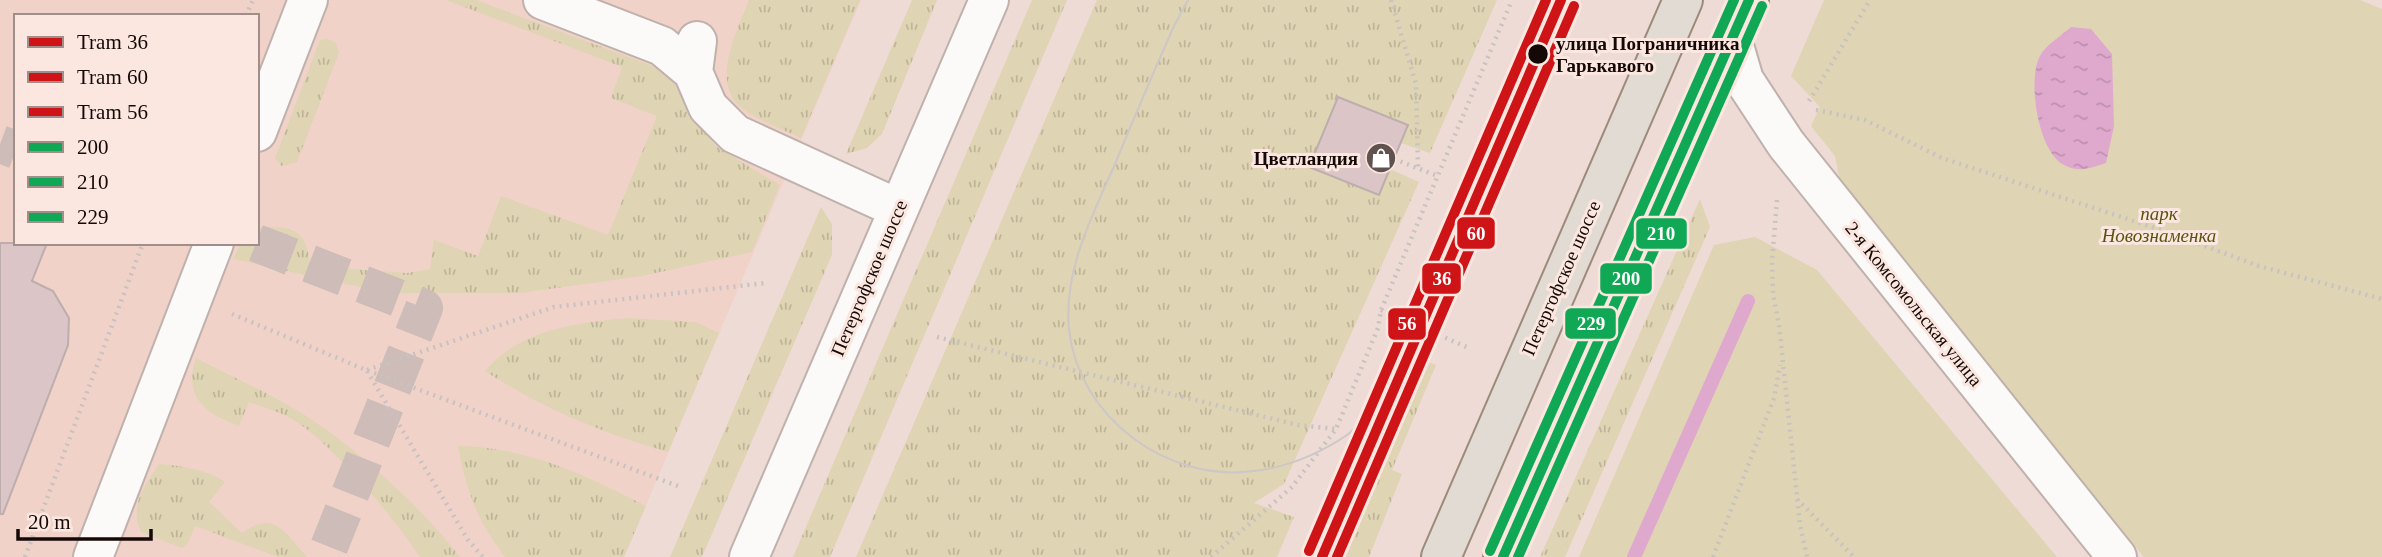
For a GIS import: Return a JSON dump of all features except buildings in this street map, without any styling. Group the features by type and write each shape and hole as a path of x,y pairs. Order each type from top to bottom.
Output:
{"main road":[{"name":"Петергофское шоссе","path":"1441,557 1683,0"},
{"path":"1503,557 1749,0"}],"street":[{"path":"259,127 308,0"},
{"path":"543,0 695,56 708,107 735,134 899,209"},
{"name":"Петергофское шоссе","path":"749,557 989,0"},
{"name":"2-я Комсомольская улица","path":"1732,39 1744,80 1778,134 2117,557"},
{"path":"93,557 213,245"}],"path":[{"path":"1391,0 1416,85 1418,168"},
{"path":"1211,557 1292,487 1336,429 1378,328 1381,310 1512,0"},
{"path":"1435,333 1576,0"},
{"path":"1870,0 1805,107 1865,120 1942,158 2164,231 2259,266 2382,299"},
{"path":"1394,159 1437,176"},
{"path":"1777,192 1772,261 1797,498 1807,557"},
{"path":"25,557 142,245"},
{"path":"366,370 554,307 766,283"},
{"path":"1381,310 1469,348"},
{"path":"228,313 366,370 678,486"},
{"path":"937,337 1298,425 1336,429"},
{"path":"1713,557 1774,398 1782,358"},
{"path":"366,370 468,540 483,557"},
{"path":"1797,498 1854,557"}],"shaded area":[{"path":"0,0 861,0 624,557 0,557"}],"green space":[{"path":"446,0 476,0 666,71 715,146 780,185 752,252 642,276 521,293 387,293 233,259 240,245 259,245 259,228 280,227 296,232 301,237 306,244 310,266 407,273 430,269 434,240 478,256 501,196 608,235 657,116 611,98 622,67"},
{"path":"749,0 860,0 801,138 755,117 732,97 728,85 729,56"},
{"path":"912,0 937,0 882,134 867,148 846,154"},
{"path":"1032,0 1067,0 830,557 793,557"},
{"path":"1097,0 1497,0 1430,153 1401,143 1407,125 1338,97 1309,166 1379,195 1390,169 1419,182 1284,484 1254,503 1294,517 1277,557 856,557"},
{"name":"парк Новознаменка","path":"1824,0 2360,0 2382,9 2382,557 2144,557 1840,181 1835,156 1811,126 1820,107 1791,76"},
{"path":"328,39 336,43 339,53 297,162 281,166 275,158 320,40"},
{"path":"1700,199 1710,227 1565,557 1540,557"},
{"path":"821,207 832,224 832,255 702,557 670,557"},
{"path":"1755,237 1817,270 2057,557 1579,557 1714,245"},
{"path":"628,318 695,322 719,333 668,452 574,419 528,397 485,371 499,357 532,337 588,322"},
{"path":"196,358 293,408 347,445 408,500 460,557 420,557 342,461 290,418 249,402 239,426 207,409 200,402 192,383"},
{"path":"1423,360 1436,365 1392,470 1402,474 1369,557 1339,557"},
{"path":"458,446 508,451 532,457 578,474 646,506 624,557 505,557 474,504"},
{"path":"159,464 201,471 225,482 209,502 242,533 253,526 271,524 285,533 307,557 278,557 195,526 188,543 182,548 141,532 137,505"}],"water":[{"path":"2071,27 2091,29 2112,54 2114,126 2106,163 2085,169 2069,167 2055,158 2042,131 2035,98 2036,67 2042,52"}],"waterway":[{"path":"1634,557 1748,301"}],"tunnel":[{"path":"0,144 14,149"},
{"path":"259,244 424,308 325,557"}],"tram line":[{"path":"1188,0 1174,26 1091,219 1076,262 1068,306 1069,329 1076,361 1089,390 1109,416 1132,438 1160,455 1190,466 1221,472 1254,471 1303,459 1347,435 1370,409 1408,355"},
{"name":"56","path":"1309,551 1546,0"},
{"name":"36","path":"1322,557 1561,0"},
{"name":"60","path":"1337,557 1574,6"}],"transit line":[{"name":"229","path":"1490,551 1734,0"},
{"name":"200","path":"1503,557 1749,0"},
{"name":"210","path":"1518,557 1762,6"}],"place":[{"name":"улица Пограничника Гарькавого","path":"1538,54"},
{"name":"Цветландия","path":"1381,158"}]}
